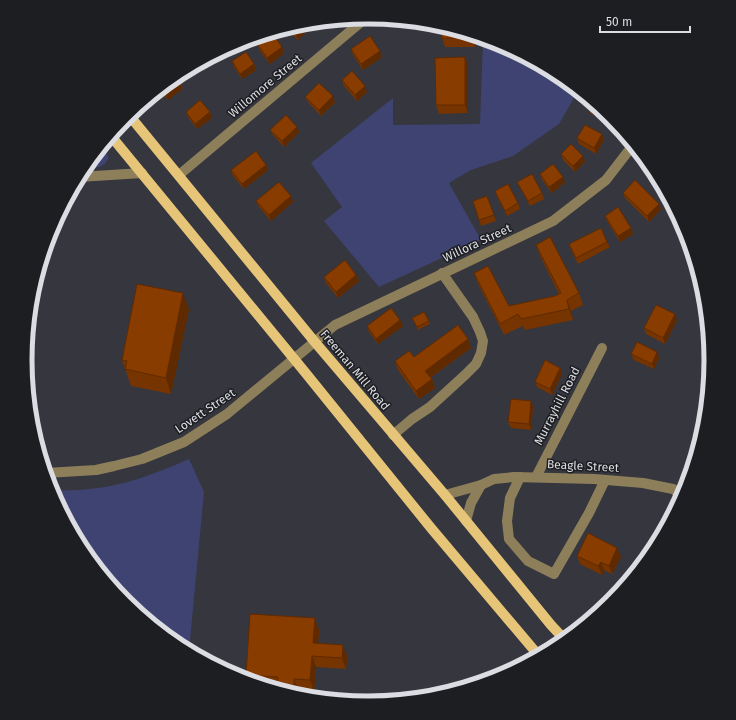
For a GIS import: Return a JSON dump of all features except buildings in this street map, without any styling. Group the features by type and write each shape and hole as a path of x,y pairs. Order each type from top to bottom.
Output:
{"main road":[{"name":"Freeman Mill Road","path":"133,119 314,341 445,495 561,635"},
{"path":"114,139 431,528 535,651"}],"street":[{"name":"Willomore Street","path":"179,175 358,24"},
{"name":"Willora Street","path":"314,341 335,325 553,221 606,180 630,148"},
{"path":"87,177 142,173"},
{"path":"393,435 412,419 430,407 465,375 476,364 481,353 482,342 480,332 473,317 442,273"},
{"name":"Lovett Street","path":"52,473 96,470 114,466 142,459 184,442 227,414 314,341"},
{"name":"Murrayhill Road","path":"536,477 602,348"},
{"path":"520,477 510,498 506,521 509,539 528,561 554,574 589,513 605,480"},
{"name":"Beagle Street","path":"445,495 481,485 494,479 520,477 643,483 673,489 677,492"},
{"path":"466,521 469,507 481,485"}],"shaded area":[{"path":"483,45 536,69 576,95 559,124 513,156 471,170 449,183 481,240 379,287 324,221 342,207 311,163 393,98 393,125 480,124"},
{"path":"104,151 109,157 105,164 92,168"},
{"path":"189,459 204,492 190,644 163,627 146,613 115,582 101,565 77,528 58,490 81,490 115,485 153,474"}]}
